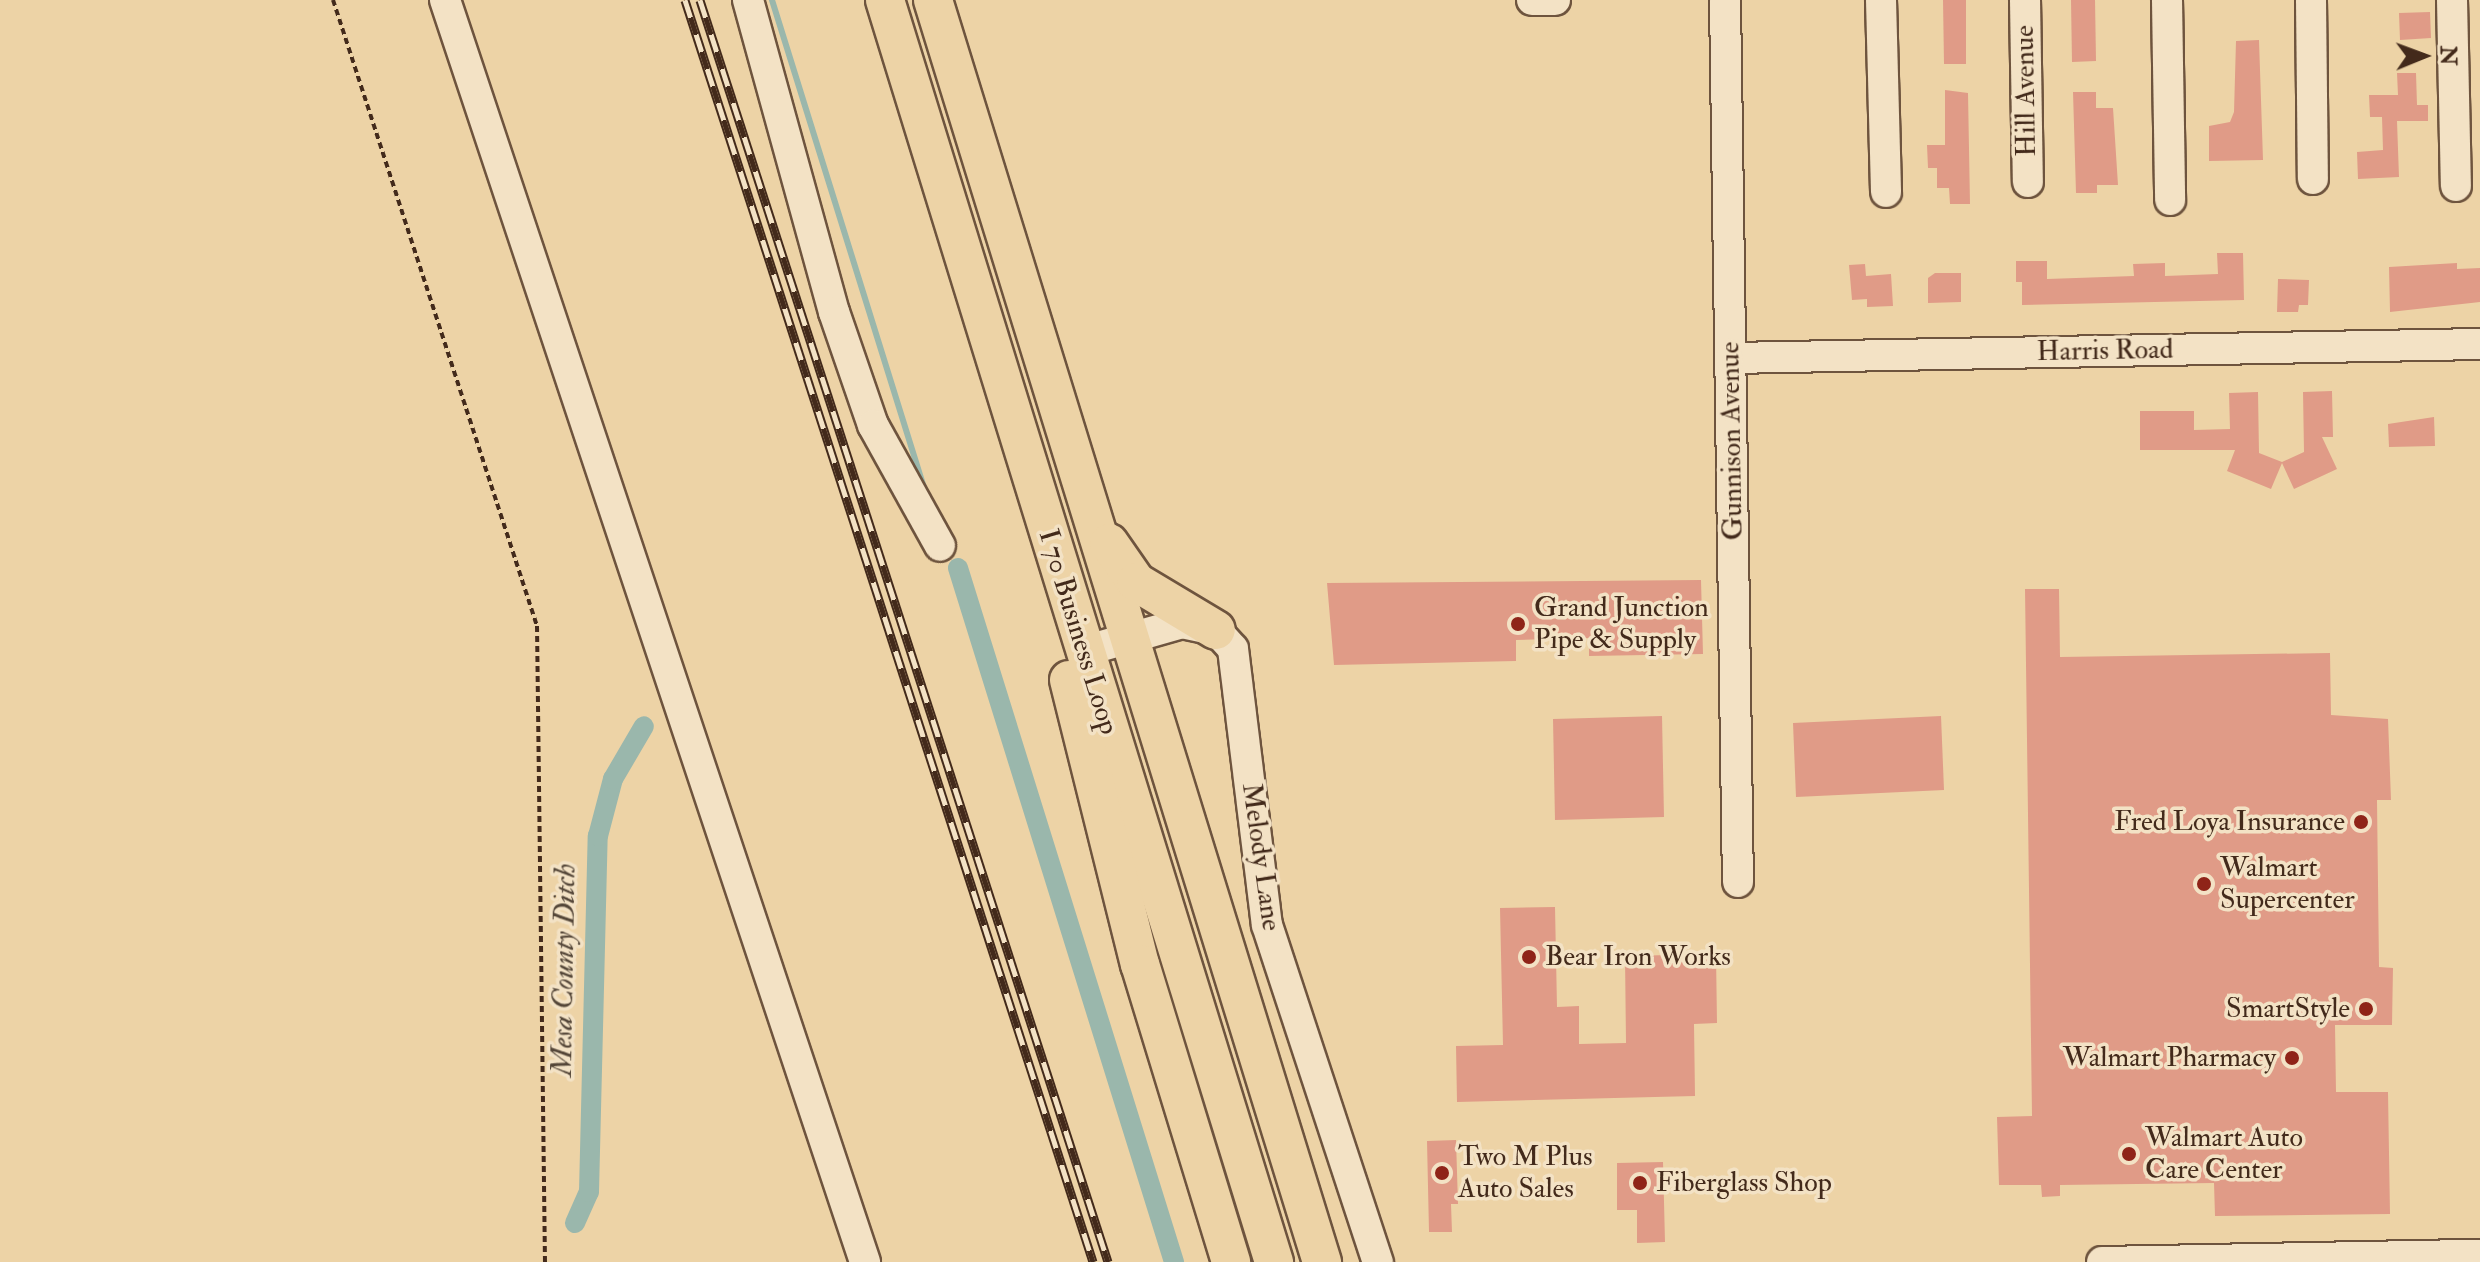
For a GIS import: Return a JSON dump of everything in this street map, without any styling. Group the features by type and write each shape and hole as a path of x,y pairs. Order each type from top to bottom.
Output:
{"main road":[{"name":"I 70 Business Loop","path":"885,0 1023,458 1274,1262"},
{"name":"I 70 Business Loop","path":"933,0 1079,483 1322,1262"},
{"path":"1023,458 1104,829 1231,1262"},
{"path":"1079,483 1136,582 1216,630"}],"street":[{"path":"445,0 865,1262"},
{"path":"748,0 834,312 873,425 940,546"},
{"path":"1532,0 1555,0"},
{"name":"Gunnison Avenue","path":"1725,0 1738,882"},
{"path":"1881,0 1886,192"},
{"name":"Hill Avenue","path":"2025,0 2028,182"},
{"path":"2167,0 2170,200"},
{"path":"2311,0 2313,179"},
{"path":"2452,0 2456,186"},
{"name":"Harris Road","path":"1731,358 2480,344"},
{"path":"1084,651 1182,623 1216,630"},
{"name":"Melody Lane","path":"1216,630 1228,639 1238,666 1267,925 1378,1262"},
{"path":"2102,1262 2353,1260 2480,1255"}],"path":[{"path":"333,0 537,626 545,1262"}],"building":[{"path":"1943,0 1966,0 1966,64 1944,64"},
{"path":"2071,0 2095,0 2096,61 2072,62"},
{"path":"2430,12 2431,38 2400,40 2399,13"},
{"path":"2259,40 2263,160 2209,161 2209,126 2230,122 2234,112 2236,41"},
{"path":"2397,73 2416,73 2417,105 2428,105 2428,121 2397,121 2399,177 2358,179 2357,152 2383,150 2382,117 2370,117 2369,95 2398,95"},
{"path":"1945,90 1968,93 1970,204 1950,204 1949,188 1937,188 1937,168 1928,168 1927,145 1945,145"},
{"path":"2073,92 2096,92 2096,108 2113,108 2118,185 2097,185 2097,193 2076,193"},
{"path":"2217,253 2243,253 2244,300 2022,305 2022,282 2016,282 2016,261 2047,261 2047,279 2134,276 2133,264 2165,263 2165,276 2218,274"},
{"path":"2457,263 2457,269 2480,268 2480,302 2390,312 2389,267"},
{"path":"1865,264 1866,276 1891,274 1893,306 1867,307 1867,299 1852,300 1849,265"},
{"path":"1935,273 1961,273 1961,302 1928,303 1928,278"},
{"path":"2278,279 2309,280 2308,305 2299,305 2298,312 2277,312"},
{"path":"2332,391 2333,437 2322,437 2337,469 2294,489 2282,463 2271,489 2227,471 2235,450 2140,450 2140,411 2194,411 2194,430 2230,429 2229,393 2258,392 2259,453 2282,462 2304,452 2303,392"},
{"path":"2434,417 2435,446 2389,447 2388,424"},
{"name":"Grand Junction Pipe & Supply","path":"1701,580 1703,654 1589,656 1589,638 1516,640 1516,661 1334,665 1327,583"},
{"name":"Walmart Supercenter","path":"2025,589 2059,589 2060,657 2330,653 2331,715 2388,719 2391,800 2377,800 2379,967 2393,968 2392,1025 2335,1025 2336,1092 2388,1092 2390,1214 2215,1216 2214,1183 2060,1185 2060,1196 2042,1197 2041,1185 1999,1185 1997,1117 2032,1116"},
{"path":"1662,716 1664,817 1555,820 1553,719"},
{"path":"1941,716 1944,790 1796,797 1793,723"},
{"name":"Bear Iron Works","path":"1555,907 1557,1007 1579,1006 1579,1044 1626,1043 1625,956 1716,954 1717,1023 1694,1024 1695,1096 1457,1102 1456,1046 1503,1045 1500,908"},
{"name":"Two M Plus Auto Sales","path":"1456,1140 1458,1204 1451,1204 1452,1232 1429,1232 1427,1141"},
{"name":"Fiberglass Shop","path":"1663,1162 1665,1242 1637,1243 1637,1210 1617,1210 1617,1163"}],"waterway":[{"path":"772,0 925,491"},
{"path":"958,568 1174,1262"},
{"name":"Mesa County Ditch","path":"575,1223 589,1192 598,836 613,779 644,726"}],"railway":[{"path":"685,0 1093,1262"},
{"path":"700,0 1108,1262"}],"place":[{"name":"Grand Junction Pipe & Supply","path":"1518,624"},
{"name":"Fred Loya Insurance","path":"2361,822"},
{"name":"Walmart Supercenter","path":"2204,884"},
{"name":"Bear Iron Works","path":"1529,957"},
{"name":"SmartStyle","path":"2366,1009"},
{"name":"Walmart Pharmacy","path":"2292,1058"},
{"name":"Walmart Auto Care Center","path":"2129,1154"},
{"name":"Two M Plus Auto Sales","path":"1442,1173"},
{"name":"Fiberglass Shop","path":"1640,1183"}]}
